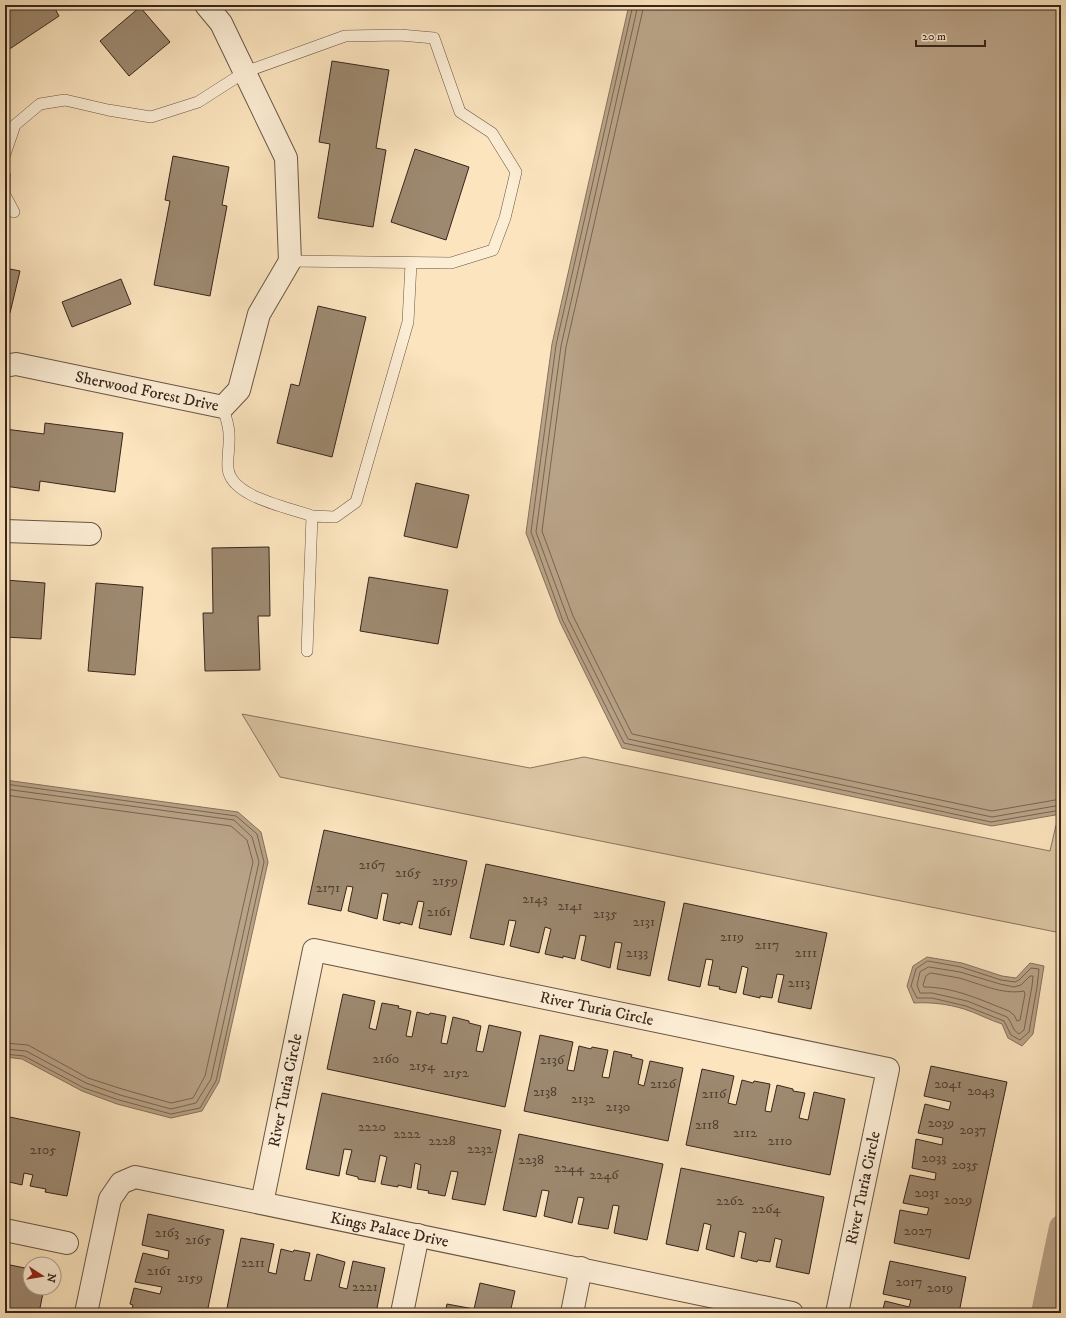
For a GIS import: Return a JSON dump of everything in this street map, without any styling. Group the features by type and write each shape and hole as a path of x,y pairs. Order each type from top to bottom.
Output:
{"street":[{"path":"206,5 221,23 286,158 290,261"},
{"name":"Sherwood Forest Drive","path":"11,365 223,407 239,390 259,314 290,261"},
{"path":"5,531 90,534"},
{"name":"River Turia Circle","path":"262,1203 314,950 888,1069 837,1313"},
{"name":"Kings Palace Drive","path":"86,1313 110,1199 121,1183 135,1177 581,1268 792,1313"},
{"path":"5,1230 67,1243"},
{"path":"402,1313 418,1235"},
{"path":"572,1313 581,1268"}],"lane":[{"path":"5,154 16,125 40,104 65,100 108,110 151,117 198,102 245,72 346,36 400,35 434,38 460,112 492,133 516,172 505,218 493,250 451,263 290,261"},
{"path":"5,176 5,195 14,212"},
{"path":"223,407 229,434 228,469 231,480 237,487 253,496 312,516 335,517 356,502 408,322 410,263"},
{"path":"307,651 312,516"}],"shaded area":[{"path":"242,714 530,768 584,757 1050,851 1056,825 1061,824 1061,933 280,777"}],"water":[{"path":"629,5 1061,5 1061,814 992,826 622,748 560,622 526,533 552,344"},
{"path":"5,780 238,812 261,832 268,862 219,1082 202,1111 171,1118 117,1104 82,1091 22,1059 5,1057"},
{"path":"927,957 962,963 1002,976 1016,978 1030,963 1044,966 1033,1034 1022,1046 1008,1038 1002,1024 974,1012 958,1007 933,1003 914,1003 907,986 913,966"}],"building":[{"path":"5,5 53,5 59,16 5,52"},
{"path":"140,7 170,42 129,76 100,41"},
{"path":"332,61 389,70 376,148 386,150 373,227 318,218 330,144 319,142"},
{"path":"415,149 469,167 446,240 391,222"},
{"path":"173,156 229,167 222,205 227,206 210,296 154,285 170,201 165,200"},
{"path":"5,268 20,271 10,313 5,312"},
{"path":"121,279 131,304 72,327 62,302"},
{"path":"318,306 366,317 332,457 277,443 291,384 299,386"},
{"path":"45,423 123,433 115,492 40,481 39,491 5,486 5,429 44,434"},
{"path":"416,483 469,495 457,548 404,536"},
{"path":"269,547 270,616 258,616 260,670 205,671 203,613 213,613 212,548"},
{"path":"369,577 448,590 438,644 360,631"},
{"path":"5,580 45,583 41,639 5,637"},
{"path":"96,583 143,587 135,675 88,671"},
{"path":"324,830 467,861 451,935 419,928 424,902 418,901 412,925 383,920 388,894 382,893 377,919 348,911 353,887 347,886 341,911 308,904"},
{"path":"486,864 665,902 650,976 617,969 622,943 615,942 610,968 581,960 586,936 580,935 575,959 545,954 551,929 545,927 539,953 510,946 516,921 509,920 504,945 470,938"},
{"path":"684,903 827,933 811,1009 778,1002 784,975 777,974 772,998 760,996 760,998 743,994 748,968 742,966 736,993 719,989 720,987 708,985 713,960 706,959 700,987 668,980"},
{"path":"343,994 375,1001 369,1028 376,1030 382,1003 399,1006 398,1008 411,1011 406,1036 412,1037 417,1012 429,1015 430,1013 446,1016 441,1043 447,1044 453,1017 481,1026 476,1051 483,1052 489,1025 521,1032 505,1107 327,1069"},
{"path":"540,1035 573,1042 567,1070 574,1071 579,1046 591,1049 592,1047 608,1050 602,1077 609,1078 614,1051 632,1055 631,1057 643,1060 638,1084 644,1086 650,1061 683,1068 668,1141 524,1111"},
{"path":"931,1066 1007,1082 969,1259 894,1243 900,1210 927,1215 929,1208 903,1203 910,1175 935,1180 936,1173 912,1168 916,1139 942,1145 943,1138 918,1133 925,1104 949,1110 951,1102 924,1096"},
{"path":"702,1069 734,1076 728,1103 736,1105 742,1080 753,1083 754,1081 770,1084 765,1111 771,1112 777,1085 793,1089 793,1091 805,1093 799,1118 808,1120 814,1092 845,1099 830,1175 686,1145"},
{"path":"322,1093 501,1130 485,1205 452,1199 458,1172 451,1171 445,1196 428,1193 429,1191 417,1189 421,1165 415,1163 411,1188 398,1185 398,1187 381,1184 387,1157 380,1155 375,1182 358,1179 358,1177 346,1174 352,1150 344,1149 339,1176 306,1169"},
{"path":"5,1116 80,1132 67,1196 45,1192 46,1189 30,1186 33,1175 24,1173 22,1185 5,1181"},
{"path":"519,1134 663,1164 647,1240 614,1233 619,1206 613,1205 608,1229 578,1224 584,1198 578,1197 572,1223 544,1216 549,1191 542,1190 536,1217 503,1210"},
{"path":"681,1168 824,1197 809,1274 776,1267 782,1240 775,1238 770,1262 758,1260 757,1262 741,1258 746,1233 739,1231 734,1257 706,1249 711,1225 704,1223 698,1251 666,1244"},
{"path":"148,1214 224,1230 207,1313 131,1313 133,1305 130,1304 134,1288 160,1294 162,1287 135,1282 143,1253 168,1259 169,1251 142,1245"},
{"path":"241,1238 274,1244 268,1272 276,1274 281,1249 293,1252 294,1250 310,1253 304,1280 311,1281 317,1254 345,1262 339,1287 347,1289 353,1261 385,1268 376,1313 226,1313"},
{"path":"890,1261 966,1277 959,1313 882,1313 885,1301 909,1307 911,1300 883,1294"},
{"path":"5,1264 22,1267 22,1296 42,1296 39,1313 5,1313"},
{"path":"480,1283 515,1291 510,1313 445,1313 447,1304 474,1309"}],"waterway":[{"path":"1043,1313 1061,1227"}]}
